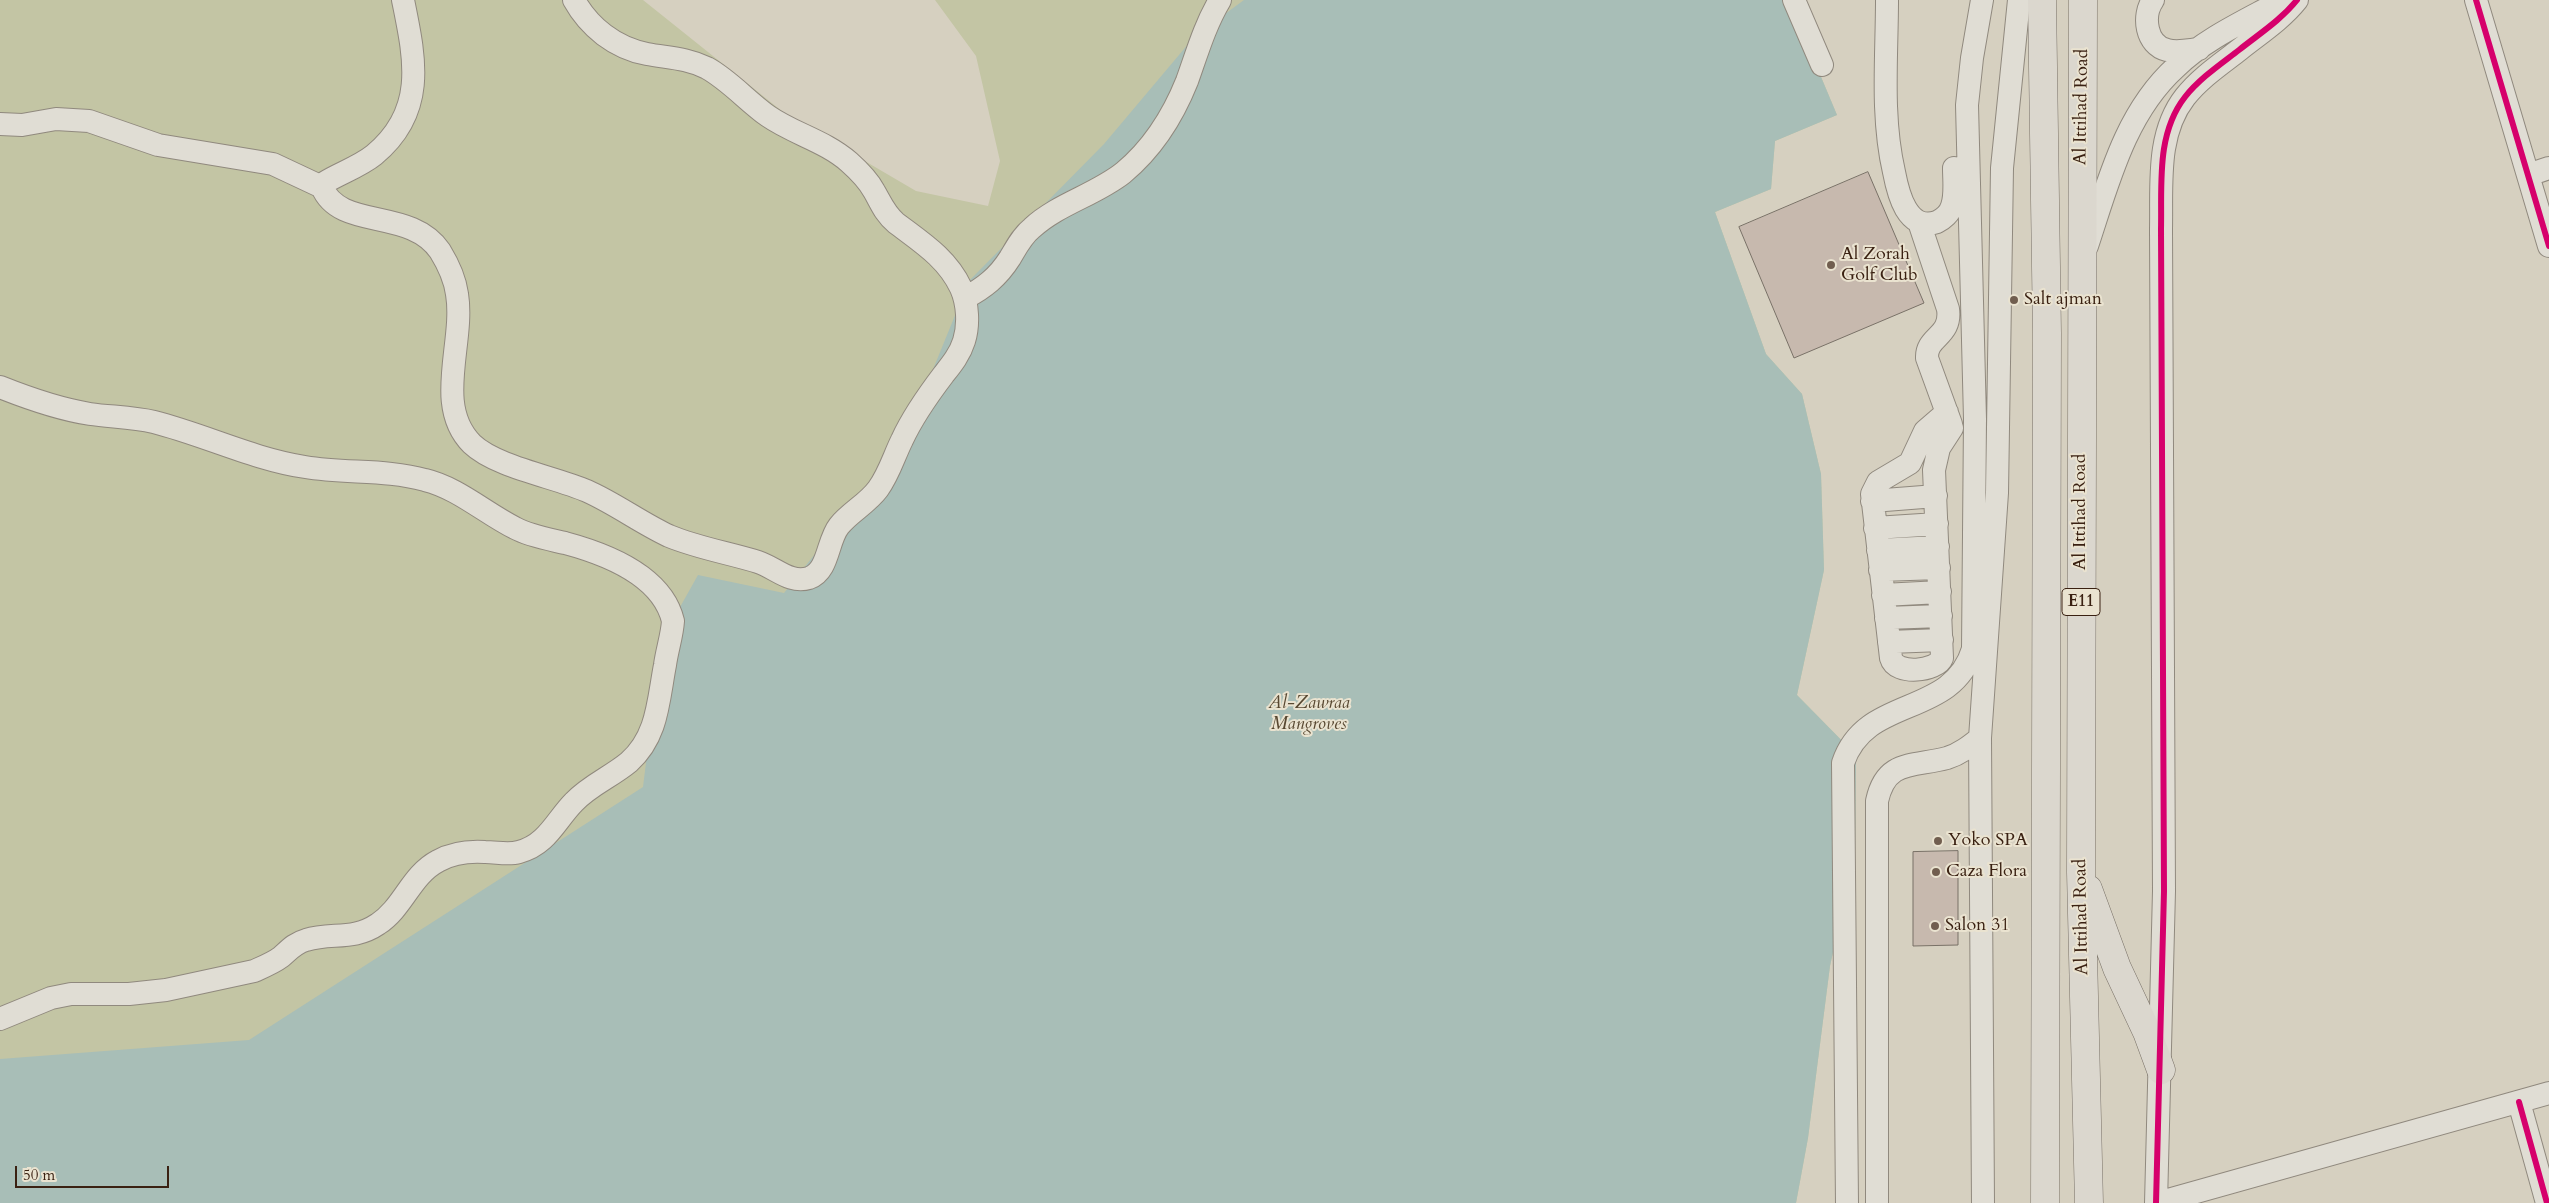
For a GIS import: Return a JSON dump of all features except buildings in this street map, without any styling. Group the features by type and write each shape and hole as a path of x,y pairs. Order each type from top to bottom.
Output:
{"highway":[{"name":"Al Ittihad Road","path":"2042,0 2047,333 2045,1203"},
{"name":"Al Ittihad Road","path":"2083,0 2081,872 2089,1203"},
{"path":"2081,872 2117,968 2148,1032 2161,1070"}],"street":[{"path":"322,187 324,183 373,156 386,143 406,113 412,96 415,60 402,0"},
{"path":"0,124 22,125 56,119 89,121 158,145 190,152 240,157 273,164 322,187 326,195 351,212 375,220 400,223 417,230 436,245 446,260 458,294 459,312 453,403 456,418 472,444 484,454 497,460 584,490 671,536 692,545 755,561 795,580 806,579 816,574 823,566 834,533 842,522 872,497 882,484 914,417 960,352 967,326 965,298 950,270 937,254 886,212 873,188 846,159 830,148 770,118 709,69 679,58 643,53 624,47 607,37 592,24 574,0"},
{"path":"965,298 990,282 1001,271 1029,230 1043,218 1116,177 1154,140 1178,102 1207,26 1220,0"},
{"path":"1794,0 1822,65"},
{"path":"1887,0 1888,142 1894,172 1908,214 1919,222 1929,224 1939,221 1947,215 1952,206 1953,102"},
{"path":"1847,1203 1843,763 1852,743 1868,727 1884,717 1946,690 1964,671 1970,661 1974,636 1975,419 1967,105 1972,58 1982,0"},
{"path":"1983,1203 1980,738 1997,493 2002,168 2018,0"},
{"path":"2153,0 2146,19 2147,27 2154,41 2167,50 2199,49"},
{"path":"2081,264 2118,156 2142,107 2171,72 2199,49 2283,0"},
{"path":"2297,0 2277,20 2200,80 2180,104 2172,118 2165,140 2161,229 2164,891 2157,1203 2549,1093"},
{"path":"2476,0 2539,171 2549,244"},
{"path":"1919,222 1948,309 1949,318 1947,327 1930,344 1927,351 1928,358 1951,423 1973,464 1974,473 1997,493"},
{"path":"0,387 33,401 62,409 150,421 270,459 306,467 403,475 427,480 451,490 517,529 594,552 619,564 654,586 670,607 673,621 656,720 650,736 629,762 583,792 548,835 535,845 520,852 503,854 486,852 460,853 437,861 418,878 393,912 366,932 350,936 318,937 304,940 268,965 254,971 166,990 129,994 71,994 51,998 0,1019"},
{"path":"1951,423 1939,448 1934,470 1942,658 1937,665 1903,670 1892,663 1872,501 1874,488 1883,478 1910,463 1925,432 1951,423 1975,419 1998,402"},
{"path":"1883,478 1934,470"},
{"path":"1872,501 1936,496"},
{"path":"1875,528 1937,524"},
{"path":"1879,560 1938,558"},
{"path":"1883,595 1940,592"},
{"path":"1886,618 1941,616"},
{"path":"1877,1203 1877,801 1880,785 1890,773 1904,766 1949,758 1968,749 1980,738"},
{"path":"1928,762 1951,763 1980,771"},
{"path":"2520,1102 2547,1203"}],"green space":[{"name":"Al-Zawraa Mangroves","path":"0,0 643,0 788,116 916,191 988,206 1000,161 976,56 935,0 1800,0 1798,22 1837,115 1775,141 1771,189 1715,212 1766,354 1802,394 1821,474 1824,570 1797,695 1856,755 1855,852 1830,966 1808,1138 1796,1203 0,1203"}],"water":[{"name":"Al-Zawraa Mangroves","path":"1244,0 1800,0 1798,22 1837,115 1775,141 1771,189 1715,212 1766,354 1802,394 1821,474 1824,570 1797,695 1856,755 1855,852 1830,966 1808,1138 1796,1203 0,1203 0,1059 249,1040 643,787 661,641 698,575 784,593 903,443 969,281 1104,144 1195,36"}],"cycle path":[{"path":"2156,1203 2164,891 2162,160 2169,127 2185,97 2204,77 2277,20 2297,0"},
{"path":"2476,0 2549,246"},
{"path":"2519,1102 2547,1203"}],"place":[{"name":"Al Zorah Golf Club","path":"1831,265"},
{"name":"Salt ajman","path":"2014,300"},
{"name":"Yoko SPA","path":"1938,841"},
{"name":"Caza Flora","path":"1936,872"},
{"name":"Salon 31","path":"1935,926"}]}
